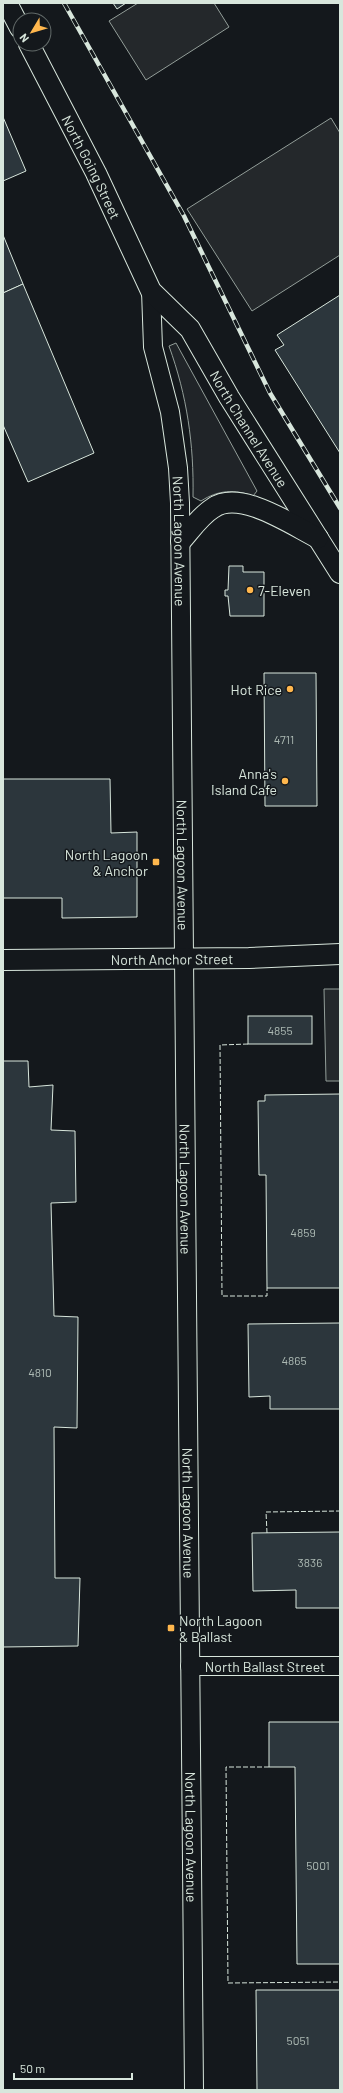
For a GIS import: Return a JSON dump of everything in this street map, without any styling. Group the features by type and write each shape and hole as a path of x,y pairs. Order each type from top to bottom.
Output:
{"main road":[{"path":"7,3 12,13"},
{"name":"North Going Street","path":"33,52 92,166 151,291"},
{"name":"North Channel Avenue","path":"151,291 190,329 229,397 340,574"},
{"path":"181,542 213,507 223,503 234,502 261,510 318,538"},
{"name":"North Anchor Street","path":"3,960 184,958 340,954"}],"street":[{"name":"North Lagoon Avenue","path":"151,291 153,347 170,412 175,445 181,542 194,2090"},
{"name":"North Ballast Street","path":"190,1666 340,1666"}],"shaded area":[{"path":"138,3 214,3 229,27 146,80 109,21"},
{"path":"331,118 340,133 340,255 252,311 187,209"},
{"path":"176,343 257,491 253,496 240,492 227,492 207,497 201,501 193,497 191,439 188,420 185,402 169,346"},
{"path":"324,989 340,989 340,1081 326,1081"}],"building":[{"path":"113,3 126,3 117,9"},
{"path":"3,117 26,171 3,181"},
{"path":"3,235 23,284 3,293"},
{"path":"23,284 94,453 28,482 3,425 3,293"},
{"path":"340,295 340,453 275,350 284,345 277,335"},
{"path":"229,566 243,566 243,572 264,572 264,616 230,616 228,596 225,596 225,590 228,590"},
{"path":"264,673 316,673 317,806 265,806"},
{"path":"3,779 110,779 111,833 137,832 137,917 62,918 62,898 3,898"},
{"path":"248,1016 312,1016 312,1044 248,1044"},
{"path":"3,1061 28,1061 29,1087 53,1085 51,1130 75,1131 76,1202 51,1203 54,1316 78,1317 77,1428 54,1427 55,1578 80,1578 78,1646 3,1647"},
{"path":"340,1094 340,1288 267,1288 266,1175 259,1175 258,1101 265,1101 265,1095"},
{"path":"340,1323 340,1409 270,1409 270,1396 249,1397 248,1324"},
{"path":"340,1532 340,1608 296,1608 296,1590 253,1591 252,1533"},
{"path":"269,1722 340,1722 340,1964 297,1964 295,1767 269,1767"},
{"path":"256,1990 340,1990 340,2090 257,2090"}],"railway":[{"path":"64,3 184,216 270,393 340,508"}],"fence":[{"path":"248,1044 220,1045 222,1296 267,1296 267,1288"},
{"path":"267,1533 266,1512 340,1511"},
{"path":"269,1767 226,1767 228,1983 340,1982"}],"place":[{"name":"7-Eleven","path":"250,590"},
{"name":"Hot Rice","path":"290,689"},
{"name":"Anna's Island Cafe","path":"285,781"},
{"name":"North Lagoon & Anchor","path":"156,862"},
{"name":"North Lagoon & Ballast","path":"171,1628"}]}
